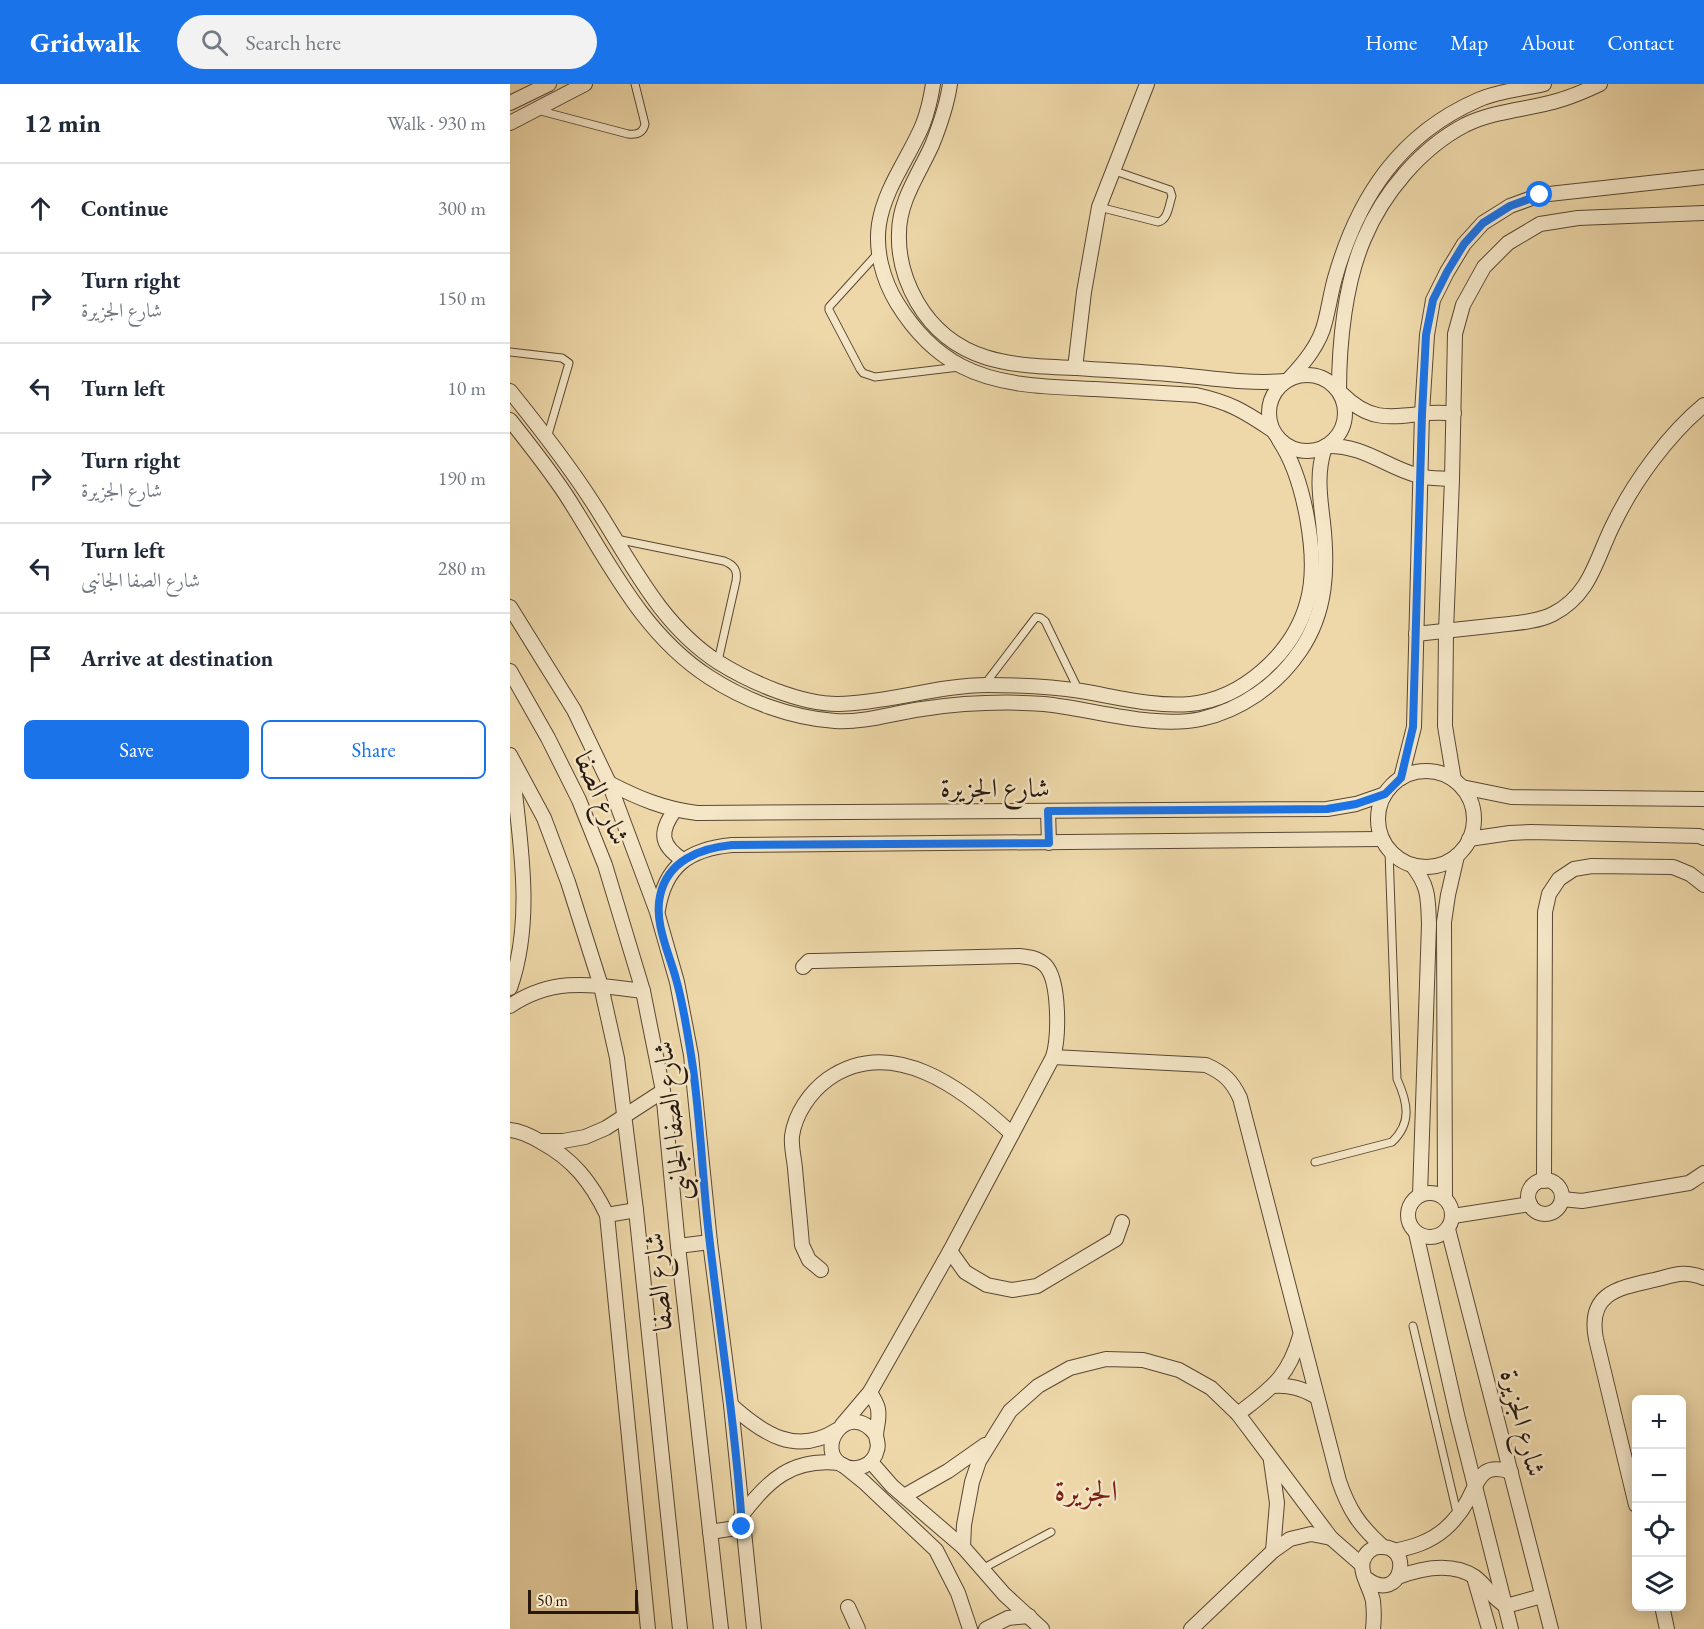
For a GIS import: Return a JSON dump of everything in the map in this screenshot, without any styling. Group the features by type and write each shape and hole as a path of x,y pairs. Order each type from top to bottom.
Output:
{"street":[{"path":"510,103 549,84"},
{"path":"510,123 585,84"},
{"path":"933,84 923,123 885,202 879,225 879,252 884,275 908,321 942,354 962,366 985,375 1029,384 1196,395 1220,400 1242,409 1289,448 1313,451 1338,446 1360,450 1421,477 1452,479"},
{"path":"950,84 942,119 909,190 898,231 899,252 910,289 922,310 936,326 960,345 989,359 1032,367 1186,375 1246,382 1287,380 1302,375 1316,375 1329,381 1353,405 1368,413 1385,417 1454,413"},
{"path":"1075,368 1084,292 1099,207 1147,84"},
{"path":"510,391 579,482 639,580 662,611 692,642 718,662 750,679 787,694 837,704 984,685 1029,686 1078,691 1169,704 1192,704 1210,700 1238,688 1263,671 1281,651 1307,604 1312,563 1307,519 1298,478 1287,452 1275,435 1268,408 1277,388 1302,365 1322,332 1335,277 1349,233 1368,197 1385,170 1423,132 1480,99 1544,84"},
{"path":"510,420 565,492 624,590 648,623 677,652 709,677 744,696 782,711 837,722 931,708 1001,702 1081,708 1175,722 1200,719 1224,712 1251,699 1278,679 1300,651 1322,606 1326,565 1319,477 1325,447 1340,433 1346,413 1340,392 1341,340 1355,265 1364,238 1382,205 1402,177 1428,150 1464,126 1513,109 1548,103 1578,94 1600,84"},
{"path":"1458,110 1464,126"},
{"path":"1687,179 1704,167"},
{"path":"1401,778 1413,727 1426,335 1433,300 1447,272 1458,253 1483,223 1510,206 1540,195 1704,177"},
{"path":"1704,213 1578,218 1540,224 1508,243 1484,267 1464,305 1455,334 1446,631 1445,726 1458,784 1469,799 1473,812 1473,826 1470,839 1457,856 1443,864 1428,867 1412,865 1399,860 1385,845 1378,824 1379,808 1385,794 1401,778 1414,772 1428,771 1442,774 1458,784 1511,796 1704,799"},
{"path":"925,338 936,326"},
{"path":"1416,634 1528,621 1551,615 1572,602 1587,583 1614,522 1635,485 1659,452 1704,405"},
{"name":"شارع الصفا الجانبى","path":"510,607 574,710 609,783 657,912 677,982 691,1055 754,1629"},
{"name":"شارع الصفا","path":"510,671 548,738 579,800 605,865 643,991 663,1091 721,1629"},
{"path":"782,711 787,694"},
{"path":"879,699 882,717"},
{"path":"510,988 521,943 524,907 511,756"},
{"name":"شارع الصفا","path":"511,756 544,818 568,882 601,986 616,1058 636,1210 681,1629"},
{"name":"شارع الجزيرة","path":"609,783 642,800 675,810 697,813 1327,809 1356,804 1385,794"},
{"path":"675,810 666,823 664,838 670,852 683,860"},
{"path":"1048,811 1049,843"},
{"path":"1470,839 1510,832 1699,836 1704,838"},
{"name":"شارع الجزيرة","path":"657,912 661,892 669,875 683,860 713,847 732,845 1049,843 1385,845"},
{"path":"1450,1223 1449,1204 1445,1198 1444,922 1457,856"},
{"path":"1412,865 1422,878 1428,892 1430,924 1420,1195"},
{"path":"1544,1180 1545,912 1549,894 1559,879 1566,874 1574,869 1592,866 1673,867 1690,874 1704,885"},
{"path":"803,967 815,961 1019,956 1034,958 1046,966 1053,979 1057,1030 1057,1044 1053,1057 950,1251 870,1392 832,1438 834,1456 841,1464 864,1482 936,1550 958,1593 970,1629"},
{"path":"510,1006 548,987 574,983 643,991"},
{"path":"1053,1057 1206,1065 1221,1072 1233,1083 1240,1098 1339,1481 1348,1506 1362,1528 1400,1558 1401,1568 1398,1577"},
{"path":"821,1270 808,1260 802,1245 792,1136 801,1109 818,1086 841,1070 859,1064 897,1062 929,1074 959,1090 987,1110 1012,1134"},
{"path":"540,1141 563,1141 585,1137 606,1128 663,1091"},
{"path":"512,1128 540,1141 573,1164 587,1179 607,1215 648,1629"},
{"path":"1562,1199 1582,1201 1689,1183 1704,1173"},
{"path":"1544,1180 1558,1185 1562,1199 1561,1205 1551,1214 1539,1213 1530,1204 1528,1196 1536,1183 1544,1180"},
{"path":"1445,1198 1433,1193 1420,1195 1410,1204 1409,1223 1416,1233 1453,1398 1510,1629"},
{"path":"1416,1233 1429,1238 1436,1237 1450,1223 1530,1204"},
{"path":"607,1215 636,1210"},
{"path":"950,1251 965,1272 987,1285 1012,1290 1037,1286 1116,1239 1122,1222"},
{"name":"شارع الجزيرة","path":"1450,1223 1551,1629"},
{"path":"678,1246 710,1242"},
{"path":"1636,1503 1596,1339 1593,1324 1596,1309 1605,1297 1618,1288 1689,1272 1704,1278"},
{"path":"1238,1414 1273,1386 1286,1371 1295,1354 1300,1336"},
{"path":"963,1547 966,1503 979,1461 1010,1411 1038,1386 1070,1368 1106,1359 1143,1360 1179,1370 1211,1388 1238,1414 1331,1538 1362,1565 1373,1600 1373,1629"},
{"path":"1273,1386 1295,1387 1316,1396"},
{"path":"710,1532 742,1522 756,1496 774,1479 797,1466 820,1461 852,1468 862,1467 870,1462 878,1450 876,1435 880,1421 878,1406 870,1392"},
{"path":"731,1405 749,1422 770,1434 796,1442 809,1443 824,1438 852,1422 862,1423 876,1435"},
{"path":"796,1442 797,1466"},
{"path":"904,1496 948,1471 990,1442"},
{"path":"1270,1456 1277,1503 1273,1551"},
{"path":"870,1462 892,1486 963,1547 1004,1594 1042,1629"},
{"path":"1362,1565 1368,1552 1412,1547 1430,1540 1458,1516 1475,1483 1482,1475 1491,1470 1501,1469 1511,1472"},
{"path":"1191,1629 1273,1551 1290,1539 1311,1534 1331,1538"},
{"path":"1367,1579 1374,1585 1383,1586 1417,1570 1436,1567 1474,1576 1506,1606 1542,1596"},
{"path":"1474,1576 1489,1629"},
{"path":"848,1607 858,1629"},
{"path":"1663,1611 1667,1629"},
{"path":"986,1629 1008,1618 1029,1616"}],"lane":[{"path":"534,109 628,134 638,134 642,132 645,124 635,84"},
{"path":"1099,207 1158,222 1165,217 1172,196 1170,190 1112,170"},
{"path":"879,252 831,304 829,310 863,373 874,377 962,366"},
{"path":"510,352 562,358 569,363 546,438"},
{"path":"615,538 724,561 733,566 736,570 736,581 718,662"},
{"path":"984,685 1036,617 1045,621 1078,691"},
{"path":"1315,1162 1392,1142 1401,1133 1407,1115 1405,1096 1397,1079 1385,845"},
{"path":"1413,1326 1458,1516"},
{"path":"982,1569 1052,1532"}],"district":[{"name":"الجزيرة","path":"1086,1491"}],"route":[{"path":"742,1527 731,1405 710,1242 691,1055 677,982 657,912 661,892 669,875 683,860 713,847 1049,843 1048,811 1327,809 1356,804 1385,794 1401,778 1409,753 1413,727 1422,414 1426,335 1433,300 1464,244 1483,223 1510,206 1540,195"}]}
